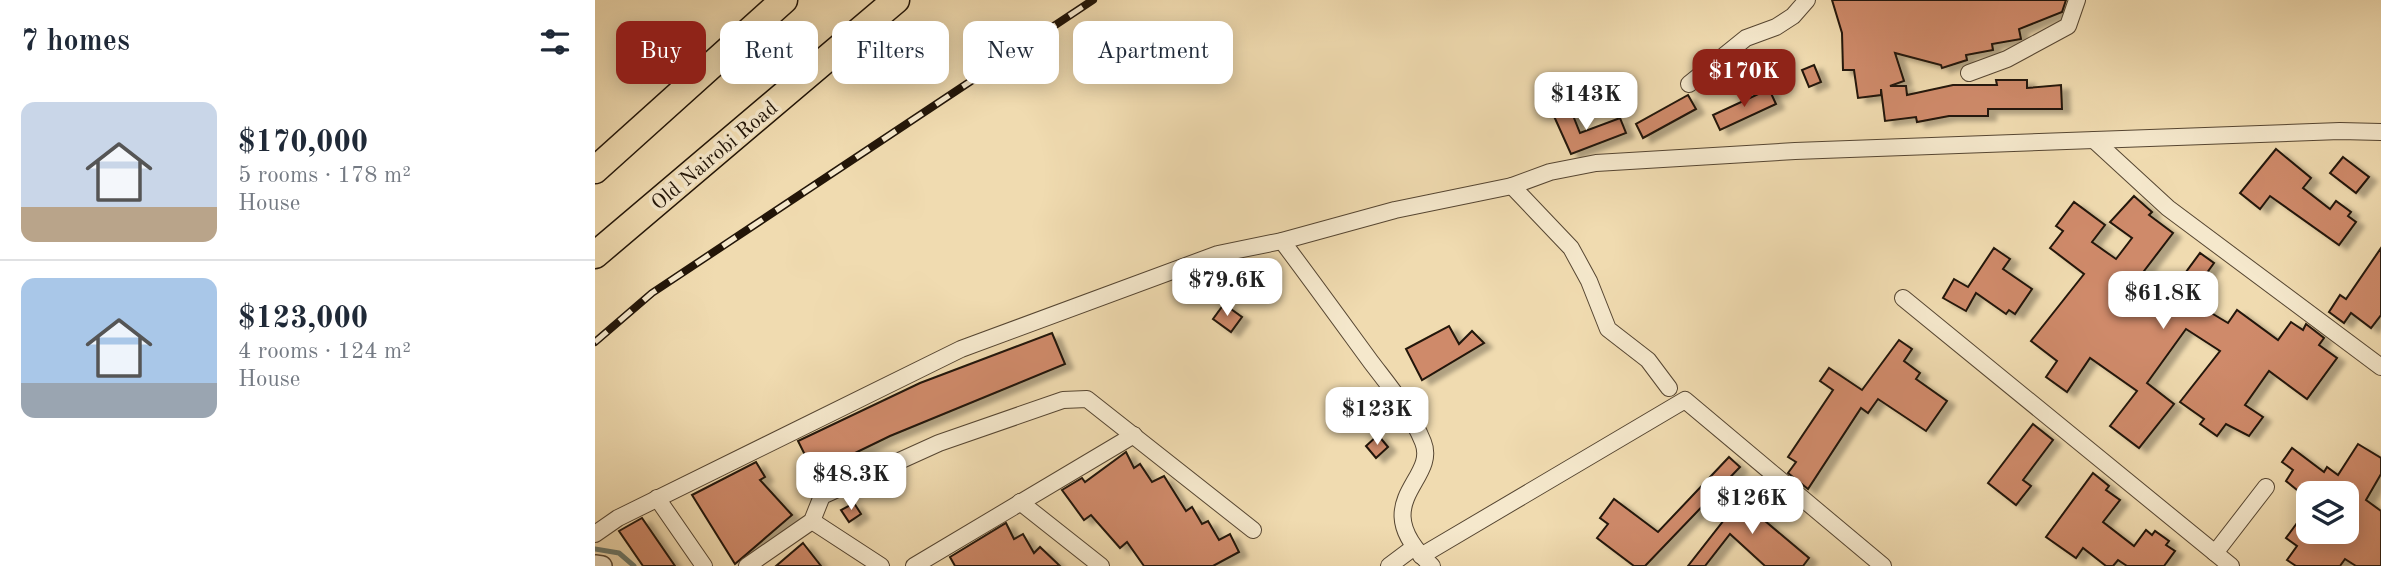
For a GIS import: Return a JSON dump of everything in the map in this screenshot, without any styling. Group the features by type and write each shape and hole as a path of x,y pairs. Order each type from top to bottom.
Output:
{"highway":[{"path":"595,170 784,0"},
{"name":"Old Nairobi Road","path":"597,247 866,10 896,0"}],"street":[{"path":"1689,84 1746,38 1776,27 1793,16 1807,0"},
{"path":"1969,73 2007,59 2068,26 2077,0"},
{"path":"595,534 657,498 961,349 1218,254 1282,241 1395,210 1511,186 1550,172 1596,163 1808,151 2340,131 2381,132"},
{"path":"2094,140 2168,208 2381,367"},
{"path":"1511,186 1571,248 1589,281 1608,330 1648,360 1669,388"},
{"path":"1282,241 1409,414 1425,446 1423,463 1408,492 1402,527 1422,557"},
{"path":"1903,298 2231,566"},
{"path":"747,566 812,521 822,496 939,443 1063,400 1087,399 1253,530"},
{"path":"1388,566 1422,557 1685,400 1883,566"},
{"path":"914,566 1134,435"},
{"path":"2215,553 2266,487"},
{"path":"657,498 704,566"},
{"path":"1020,502 1101,566"},
{"path":"812,521 881,566"},
{"path":"595,565 603,566"}],"building":[{"path":"1832,0 2066,0 2062,12 2019,29 2021,39 1992,44 1993,50 1966,55 1967,60 1942,68 1941,65 1895,53 1904,81 1890,86 1906,86 1907,95 1953,85 1997,85 1996,80 2027,80 2027,88 2061,85 2062,109 1988,109 1988,116 1949,116 1917,122 1916,117 1885,121 1881,89 1881,95 1858,98 1854,70 1843,70 1842,33"},
{"path":"1814,65 1821,82 1809,87 1802,70"},
{"path":"1769,89 1776,104 1720,130 1713,115"},
{"path":"1688,95 1696,109 1643,138 1636,124"},
{"path":"1570,108 1580,133 1620,118 1626,133 1571,154 1553,114"},
{"path":"2276,149 2311,178 2303,188 2330,209 2336,201 2351,212 2348,216 2356,222 2339,245 2270,196 2260,209 2240,193"},
{"path":"2343,157 2369,177 2356,193 2330,173"},
{"path":"2134,196 2152,212 2149,215 2173,233 2141,275 2169,295 2200,253 2214,263 2188,299 2228,323 2237,310 2278,340 2291,322 2303,330 2306,324 2324,338 2319,345 2337,358 2307,399 2269,371 2245,405 2263,417 2249,436 2226,424 2217,436 2200,424 2204,419 2180,402 2220,351 2186,329 2147,383 2174,404 2139,448 2110,426 2137,391 2090,358 2067,392 2046,377 2057,361 2031,341 2084,274 2050,248 2063,231 2056,226 2074,202 2105,225 2092,242 2116,259 2132,238 2110,222"},
{"path":"1994,248 2010,259 2003,269 2032,289 2015,314 2009,310 2006,314 1976,293 1966,311 1943,298 1954,279 1968,287"},
{"path":"2381,248 2381,315 2371,328 2351,313 2344,323 2329,312 2340,295 2346,299"},
{"path":"1224,304 1242,317 1231,332 1213,319"},
{"path":"1449,326 1459,344 1472,331 1484,343 1422,380 1406,349"},
{"path":"1052,333 1065,364 890,436 814,473 798,441 920,383"},
{"path":"1899,340 1912,349 1904,361 1920,373 1916,379 1947,401 1926,431 1878,399 1868,413 1861,408 1808,489 1788,473 1796,462 1788,457 1833,390 1820,381 1829,368 1862,390"},
{"path":"2033,424 2053,440 2023,480 2031,486 2016,505 1988,483"},
{"path":"1378,435 1388,447 1376,458 1366,446"},
{"path":"2358,444 2381,458 2381,474 2366,500 2381,511 2381,566 2356,566 2345,559 2340,566 2296,566 2287,560 2297,546 2286,538 2296,524 2296,544 2359,544 2359,481 2296,481 2296,489 2286,481 2293,470 2282,462 2292,448 2324,472 2327,467 2338,475"},
{"path":"1126,452 1134,468 1140,464 1152,482 1164,476 1186,511 1192,507 1202,524 1208,521 1219,540 1230,534 1239,552 1213,566 1144,566 1127,542 1120,548 1091,515 1084,520 1062,490 1082,478 1085,482"},
{"path":"1729,457 1740,467 1645,566 1634,566 1597,538 1608,524 1600,518 1614,499 1658,532"},
{"path":"756,462 765,477 760,480 792,515 735,564 692,495"},
{"path":"2093,473 2109,486 2106,490 2120,500 2103,522 2134,546 2146,530 2152,535 2155,531 2169,541 2166,545 2175,551 2164,566 2127,566 2118,560 2113,566 2106,566 2083,548 2076,558 2046,537"},
{"path":"1753,483 1766,494 1752,510 1809,558 1803,566 1765,566 1730,534 1705,566 1688,566"},
{"path":"854,503 861,514 849,522 841,510"},
{"path":"642,518 675,566 643,566 619,531"},
{"path":"1006,523 1014,539 1023,534 1034,553 1040,547 1060,566 955,566 950,557"},
{"path":"803,543 821,566 776,566"}],"waterway":[{"path":"595,549 619,553 634,566"}],"railway":[{"path":"595,342 652,293 1093,0"}]}
